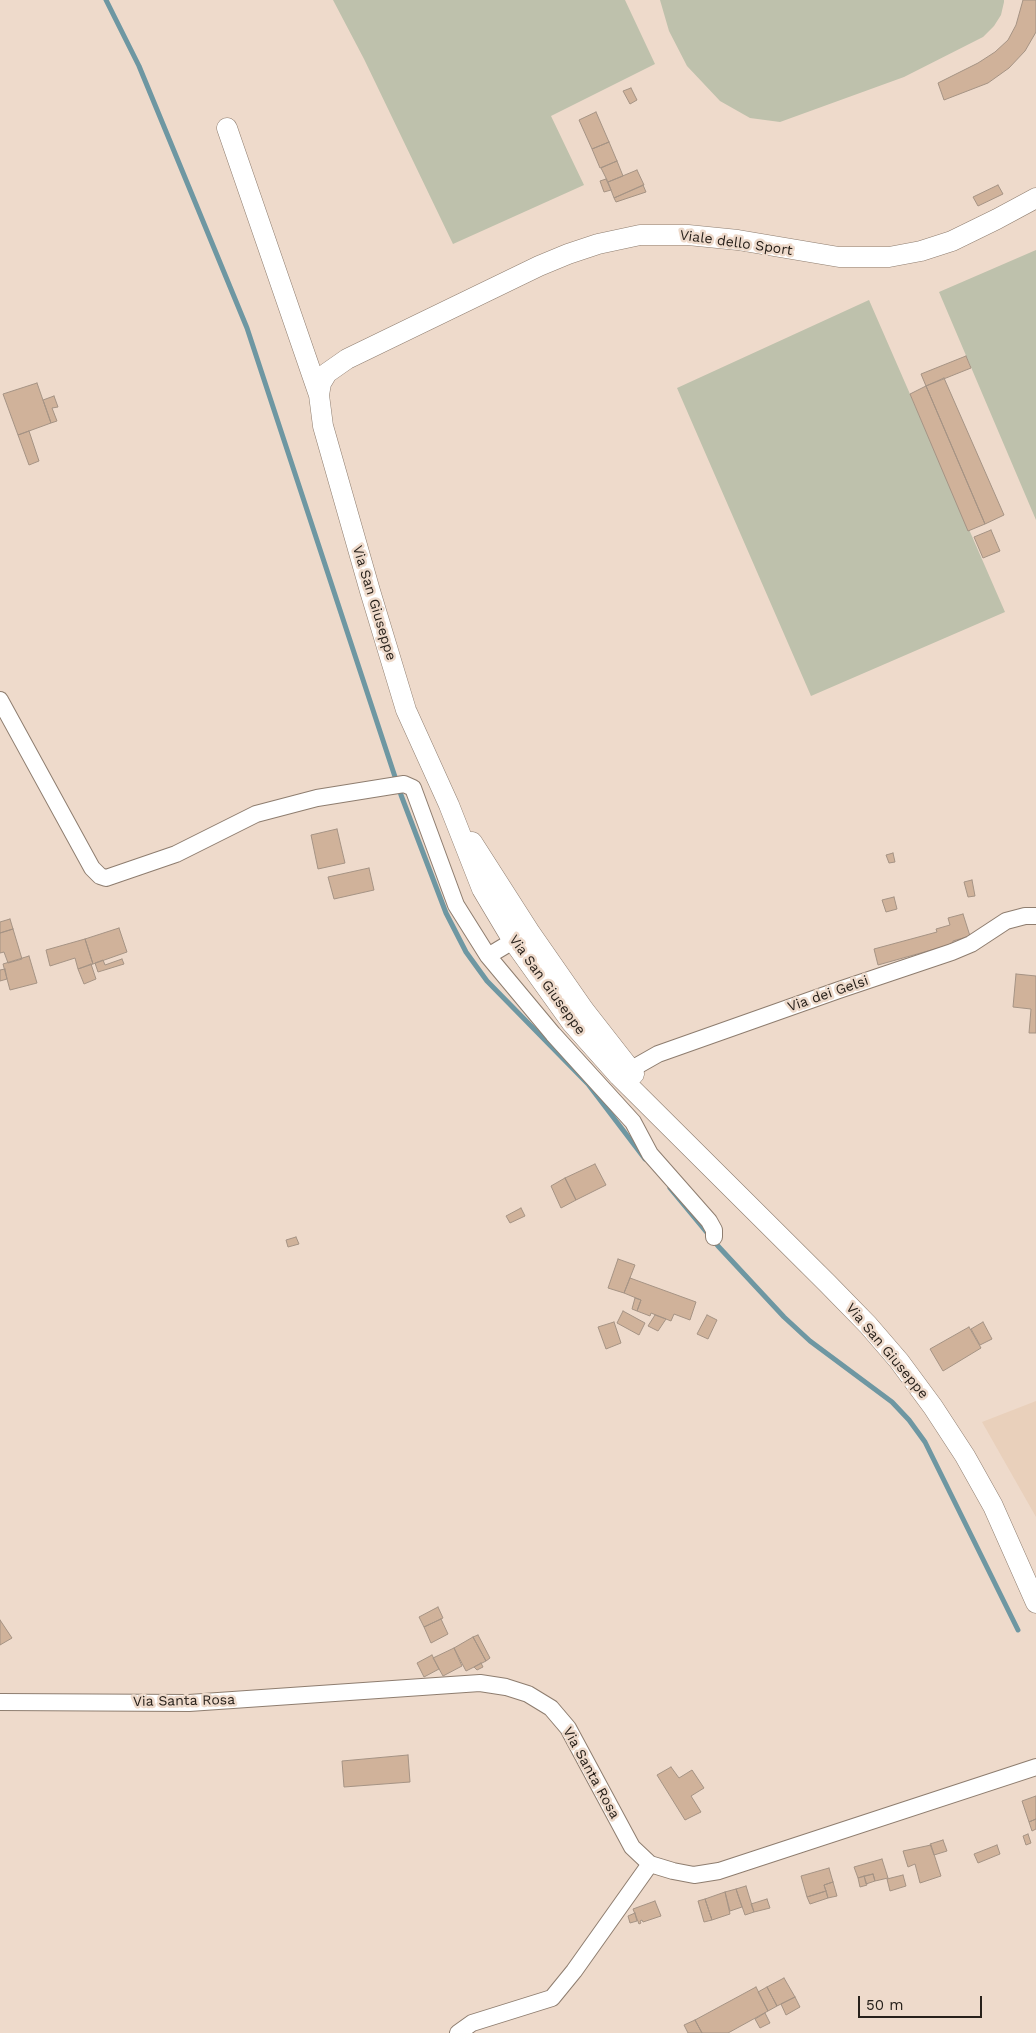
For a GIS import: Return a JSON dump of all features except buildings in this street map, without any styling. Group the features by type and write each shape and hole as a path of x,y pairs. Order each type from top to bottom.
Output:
{"street":[{"name":"Via San Giuseppe","path":"226,128 319,395 323,426 406,710 449,805 482,889 521,936 571,1022 624,1072 684,1139 868,1325 899,1361 965,1456 993,1506 1036,1603"},
{"name":"Viale dello Sport","path":"319,395 321,383 328,373 347,359 539,266 598,244 640,235 688,234 738,240 839,257 890,257 921,251 952,241 1036,198"},
{"path":"0,700 92,868 100,876 106,878 176,854 256,814 317,798 398,785 413,788 456,905 488,956 553,1034 633,1122 650,1154 709,1221 714,1230 714,1237"},
{"name":"Via dei Gelsi","path":"624,1072 658,1054 952,952 971,944 1006,921 1025,916 1036,916"},
{"path":"488,956 521,936"},
{"name":"Via Santa Rosa","path":"0,1702 189,1703 480,1683 506,1687 528,1694 550,1708 568,1728 632,1847 650,1864 694,1875 719,1871 1036,1767"},
{"path":"458,2033 472,2024 552,1998 574,1971 650,1864"}],"shaded area":[{"path":"1036,1401 1036,1517 982,1422"}],"green space":[{"path":"333,0 625,0 655,64 551,116 584,185 453,244 364,59"},
{"path":"660,0 1004,0 1004,2 1001,15 994,26 983,37 904,77 780,122 750,118 720,101 687,66 669,31"},
{"path":"1036,250 1036,520 939,292"},
{"path":"869,300 1005,612 811,696 677,388"}],"waterway":[{"path":"106,0 139,66 247,328 401,795 446,913 466,952 487,981 588,1084 645,1159"},
{"path":"670,1188 718,1246 784,1317 810,1341 892,1402 909,1420 925,1442 1018,1630"}]}
